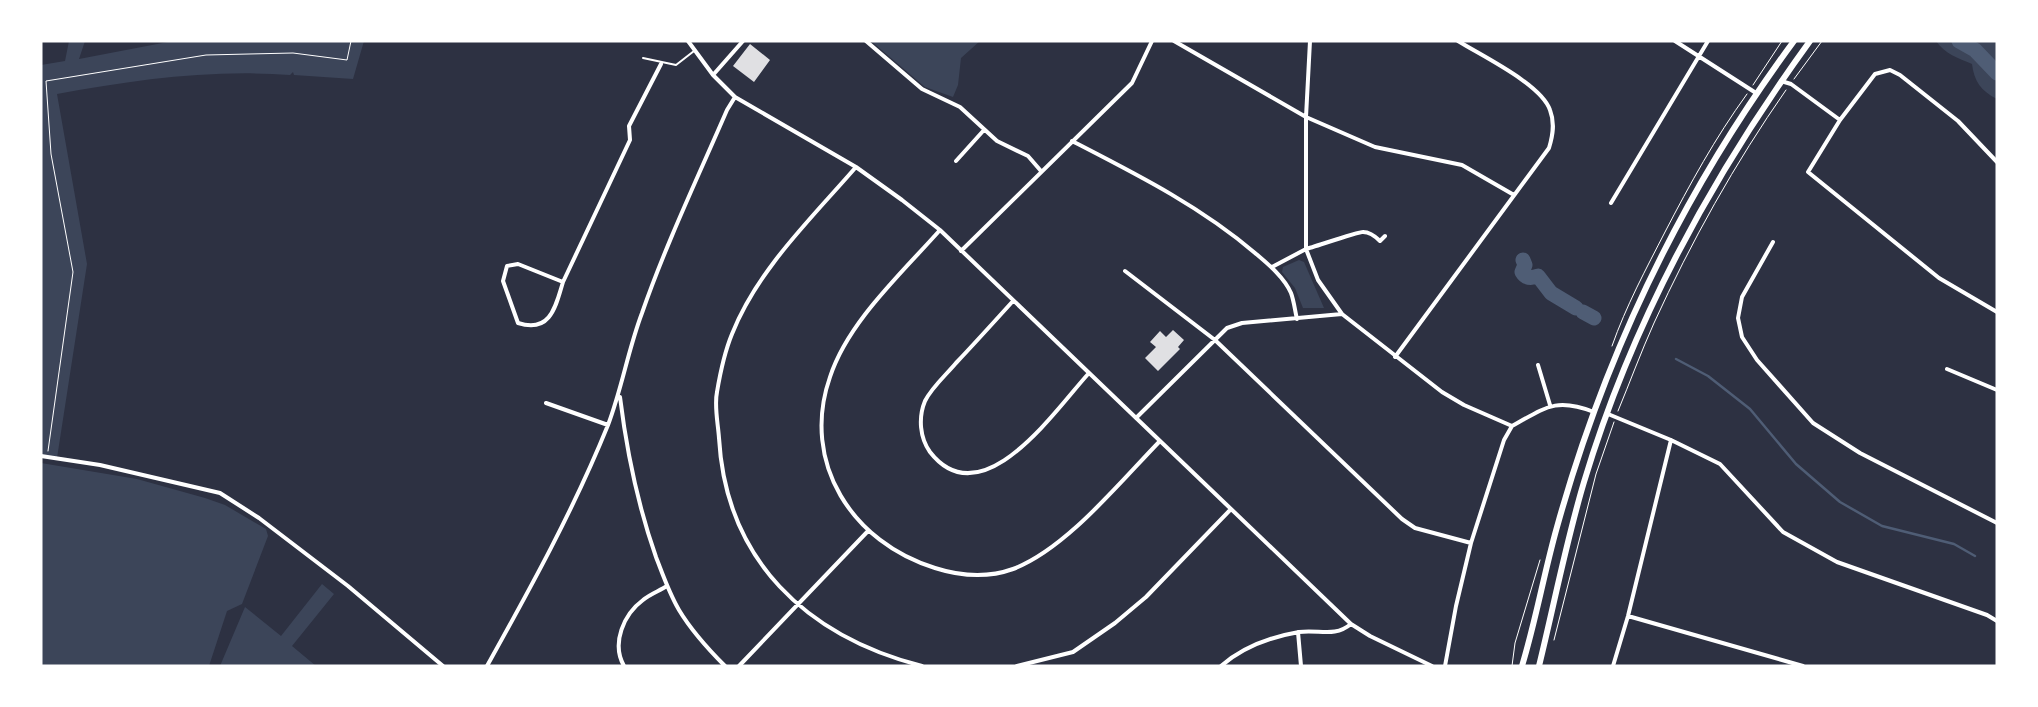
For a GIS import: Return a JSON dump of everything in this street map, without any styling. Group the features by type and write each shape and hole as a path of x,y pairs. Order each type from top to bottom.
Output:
{"highway":[{"path":"1522,666 1534,628 1557,527 1594,412 1626,326 1665,247 1717,155 1756,93 1794,41"},
{"path":"1539,665 1584,483 1640,328 1675,254 1731,158 1781,81 1810,41"}],"street":[{"path":"688,41 713,75 735,97 856,167 940,230 1351,624 1370,636 1432,666"},
{"path":"713,75 743,41"},
{"path":"866,41 922,89 960,107 997,141 1028,156 1041,171"},
{"path":"961,251 1132,83 1152,41"},
{"path":"1174,41 1306,117 1375,147 1462,165 1514,195"},
{"path":"1310,41 1306,117 1306,249 1318,280 1342,314 1442,392 1464,405 1512,426"},
{"path":"1395,356 1549,148 1554,130 1550,109 1539,94 1524,82 1458,41"},
{"path":"1675,41 1756,93"},
{"path":"1611,203 1708,41"},
{"path":"562,282 518,264 507,266 503,281 518,323 526,326 537,325 549,318 554,311 562,282 630,140 629,126 661,64"},
{"path":"1997,162 1958,121 1900,75 1890,70 1875,74 1840,120 1808,172 1810,176 1939,278 1997,312"},
{"path":"1781,81 1791,84 1840,120"},
{"path":"487,666 544,563 580,490 619,395 641,314 660,263 727,110 735,97"},
{"path":"956,161 984,130"},
{"path":"1072,141 1174,195 1213,220 1272,267 1290,292 1297,319"},
{"path":"856,167 769,267 750,297 732,335 716,394 720,460 727,493 742,533 756,558 796,604 835,632 892,658 922,666"},
{"path":"940,230 861,320 840,350 829,378 822,413 822,445 831,477 840,494 868,531 891,550 921,564 947,572 981,576 1012,569 1046,551 1080,523 1160,441"},
{"path":"1272,267 1306,249 1346,238 1360,231 1370,233 1380,241 1385,236"},
{"path":"1773,242 1742,297 1738,318 1742,338 1757,360 1813,423 1860,453 1997,523"},
{"path":"1125,271 1215,340 1402,519 1415,528 1471,543"},
{"path":"1013,302 938,383 925,402 920,432 924,444 934,456 957,472 972,474 1005,461 1028,441 1088,373"},
{"path":"1136,418 1227,328 1242,323 1342,314"},
{"path":"1538,365 1550,405"},
{"path":"1947,369 1997,390"},
{"path":"619,395 627,458 640,512 667,586 679,610 708,649 725,666"},
{"path":"546,403 608,425"},
{"path":"1445,666 1456,606 1471,543 1504,440 1512,426 1550,405 1567,405 1594,412"},
{"path":"1608,414 1671,440 1720,464 1783,532 1837,562 1987,615 1997,622"},
{"path":"1613,666 1628,616 1671,440"},
{"path":"41,456 100,465 220,492 259,518 340,580 443,666"},
{"path":"1017,666 1073,652 1115,624 1146,597 1231,509"},
{"path":"739,666 796,604 868,531"},
{"path":"624,666 621,660 618,641 626,618 643,600 667,586"},
{"path":"1628,616 1803,666"},
{"path":"1220,666 1252,646 1298,632 1338,632 1351,624"},
{"path":"1298,632 1301,666"},
{"path":"1414,666 1416,659"}],"lane":[{"path":"643,58 661,64 676,65 694,51"}],"path":[{"path":"47,457 73,272 51,154 46,81 206,55 293,53 347,60 351,41"},
{"path":"1754,84 1782,41"},
{"path":"1619,411 1653,325 1685,258 1739,162 1822,41"},
{"path":"1552,646 1596,474 1615,420"}],"shaded area":[{"path":"69,41 85,41 79,59 173,41 364,41 353,79 294,75 293,72 290,75 231,73 144,80 57,94 87,264 57,458 41,456 41,65 65,61"},
{"path":"871,41 980,41 961,58 958,85 953,97 925,87"},
{"path":"1936,41 1997,41 1997,99 1979,85 1974,76 1972,64 1957,58"},
{"path":"1299,260 1304,262 1324,308 1303,308 1295,288 1282,272 1283,267"},
{"path":"41,463 137,479 205,498 225,505 266,529 268,536 242,604 227,611 209,666 41,666"},
{"path":"322,584 334,594 292,646 316,666 220,666 245,607 281,636"}],"building":[{"path":"750,44 770,60 754,82 733,66"},
{"path":"1173,330 1184,340 1178,347 1180,349 1158,371 1145,358 1156,347 1150,342 1160,331 1166,337"}],"waterway":[{"path":"1959,41 1975,50 1997,73"},
{"path":"1523,260 1525,265 1522,272 1525,276 1538,276 1551,293 1576,308"},
{"path":"1583,312 1594,318"},
{"path":"1676,359 1708,376 1750,409 1796,464 1840,502 1882,526 1954,544 1975,556"}]}
